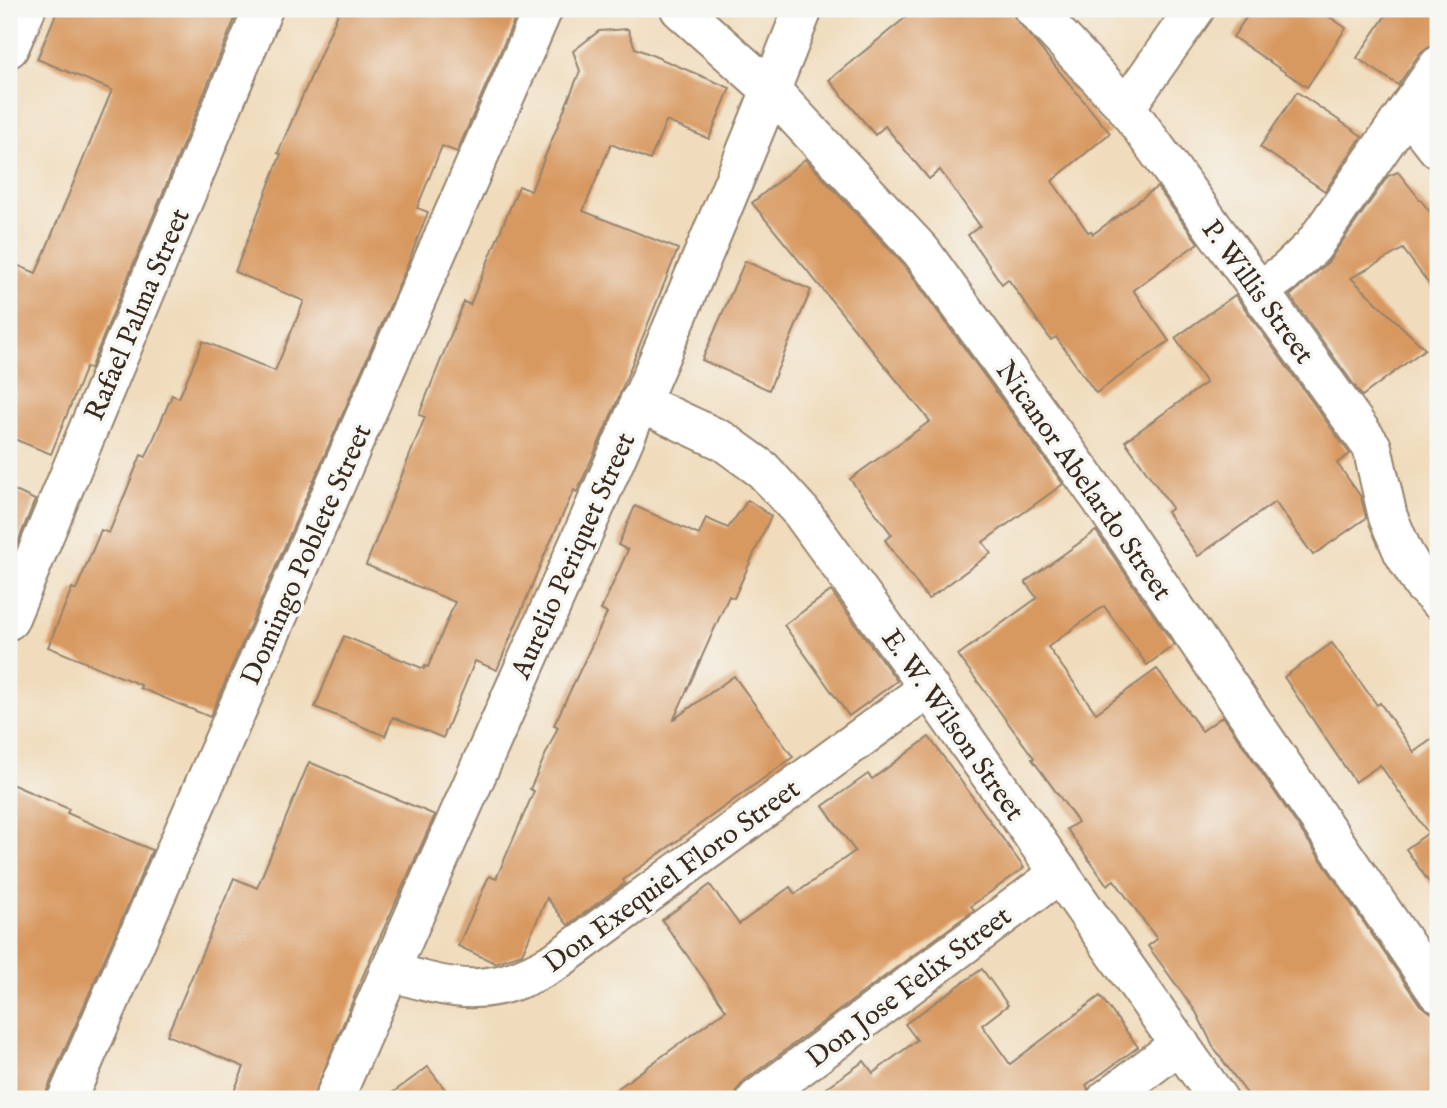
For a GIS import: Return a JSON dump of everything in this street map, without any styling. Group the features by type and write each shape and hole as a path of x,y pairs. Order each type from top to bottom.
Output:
{"street":[{"path":"9,48 26,9"},
{"name":"Rafael Palma Street","path":"9,620 263,9"},
{"name":"Domingo Poblete Street","path":"67,1099 543,9"},
{"name":"Nicanor Abelardo Street","path":"680,9 771,90 921,251 1100,498 1438,993"},
{"name":"Aurelio Periquet Street","path":"334,1099 639,402 803,9"},
{"name":"P. Willis Street","path":"1034,9 1126,107 1372,447 1388,517 1403,552 1422,584 1438,600"},
{"path":"1126,107 1195,9"},
{"path":"1259,290 1287,271 1313,246 1438,66"},
{"path":"1408,112 1438,149"},
{"name":"E. W. Wilson Street","path":"639,402 723,441 763,470 802,513 929,688 1218,1099"},
{"name":"Don Exequiel Floro Street","path":"389,971 440,986 469,989 497,986 528,977 555,961 929,688"},
{"name":"Don Jose Felix Street","path":"757,1099 1060,873"},
{"path":"1107,1099 1180,1044"}],"building":[{"path":"58,9 239,9 90,369 86,367 51,454 9,437 9,262 36,273 112,90 37,59"},
{"path":"340,9 519,9 457,152 442,146 417,208 428,212 403,276 210,717 48,647 72,588 76,590 101,530 109,533 141,455 146,457 172,395 179,398 203,341 275,371 304,301 235,272 281,154 278,153"},
{"path":"916,9 1008,9 1110,133 1052,181 1088,232 1093,234 1157,187 1198,243 1133,290 1169,341 1096,393 1056,337 1051,340 1008,279 1002,284 968,235 980,226 940,170 929,179 885,126 875,135 829,80"},
{"path":"1252,9 1318,9 1346,28 1307,87 1233,37"},
{"path":"1390,9 1438,9 1438,44 1420,53 1398,85 1357,58"},
{"path":"628,29 635,48 730,88 709,139 666,121 650,160 611,144 583,211 678,249 613,411 577,492 574,490 544,556 497,670 475,661 443,738 393,717 385,736 315,707 344,636 424,669 425,666 428,667 455,602 366,565 425,417 419,415 464,302 470,305 519,186 531,191 580,71 573,51 599,31"},
{"path":"1297,92 1362,136 1325,191 1260,147"},
{"path":"805,159 904,265 1063,484 983,542 991,553 928,599 885,540 892,535 850,479 930,421 752,203"},
{"path":"1398,172 1438,222 1438,296 1403,249 1351,278 1425,349 1362,396 1290,296 1328,262 1388,176"},
{"path":"745,261 811,290 769,390 702,360"},
{"path":"1235,295 1350,454 1337,463 1361,497 1366,518 1313,555 1275,502 1198,556 1167,512 1172,508 1125,441 1206,383 1175,338"},
{"path":"9,488 35,500 9,564"},
{"path":"748,500 771,516 734,598 729,596 674,719 734,676 793,757 623,880 625,883 568,925 547,898 522,954 495,963 458,946 489,876 496,879 534,791 530,789 558,727 554,725 607,613 601,610 628,550 618,545 635,506 699,535 706,518 728,528"},
{"path":"1096,531 1174,645 1147,665 1104,606 1048,647 1096,713 1157,669 1202,731 1223,716 1420,1005 1438,1021 1438,1099 1251,1099 1215,1050 1196,1012 1148,946 1157,939 1114,880 1107,885 1067,829 1078,822 958,655 1037,598 1025,582"},
{"path":"831,591 897,681 849,716 784,625"},
{"path":"1332,643 1377,705 1380,703 1414,752 1438,735 1438,895 1406,849 1428,833 1380,765 1355,782 1284,677"},
{"path":"929,737 1024,868 971,906 974,910 744,1081 737,1090 736,1099 603,1099 726,1010 662,920 710,885 739,924 790,887 795,894 855,851 823,806 868,774 872,779"},
{"path":"309,762 435,815 368,964 312,1099 231,1099 244,1067 167,1035 234,878 257,888"},
{"path":"9,783 69,809 67,813 152,850 47,1090 46,1099 9,1099"},
{"path":"982,969 1008,1005 982,1025 1010,1064 1100,996 1138,1047 1086,1085 1086,1099 811,1099 864,1061 873,1073 917,1040 905,1024"},
{"path":"428,1067 452,1099 384,1099"}]}
